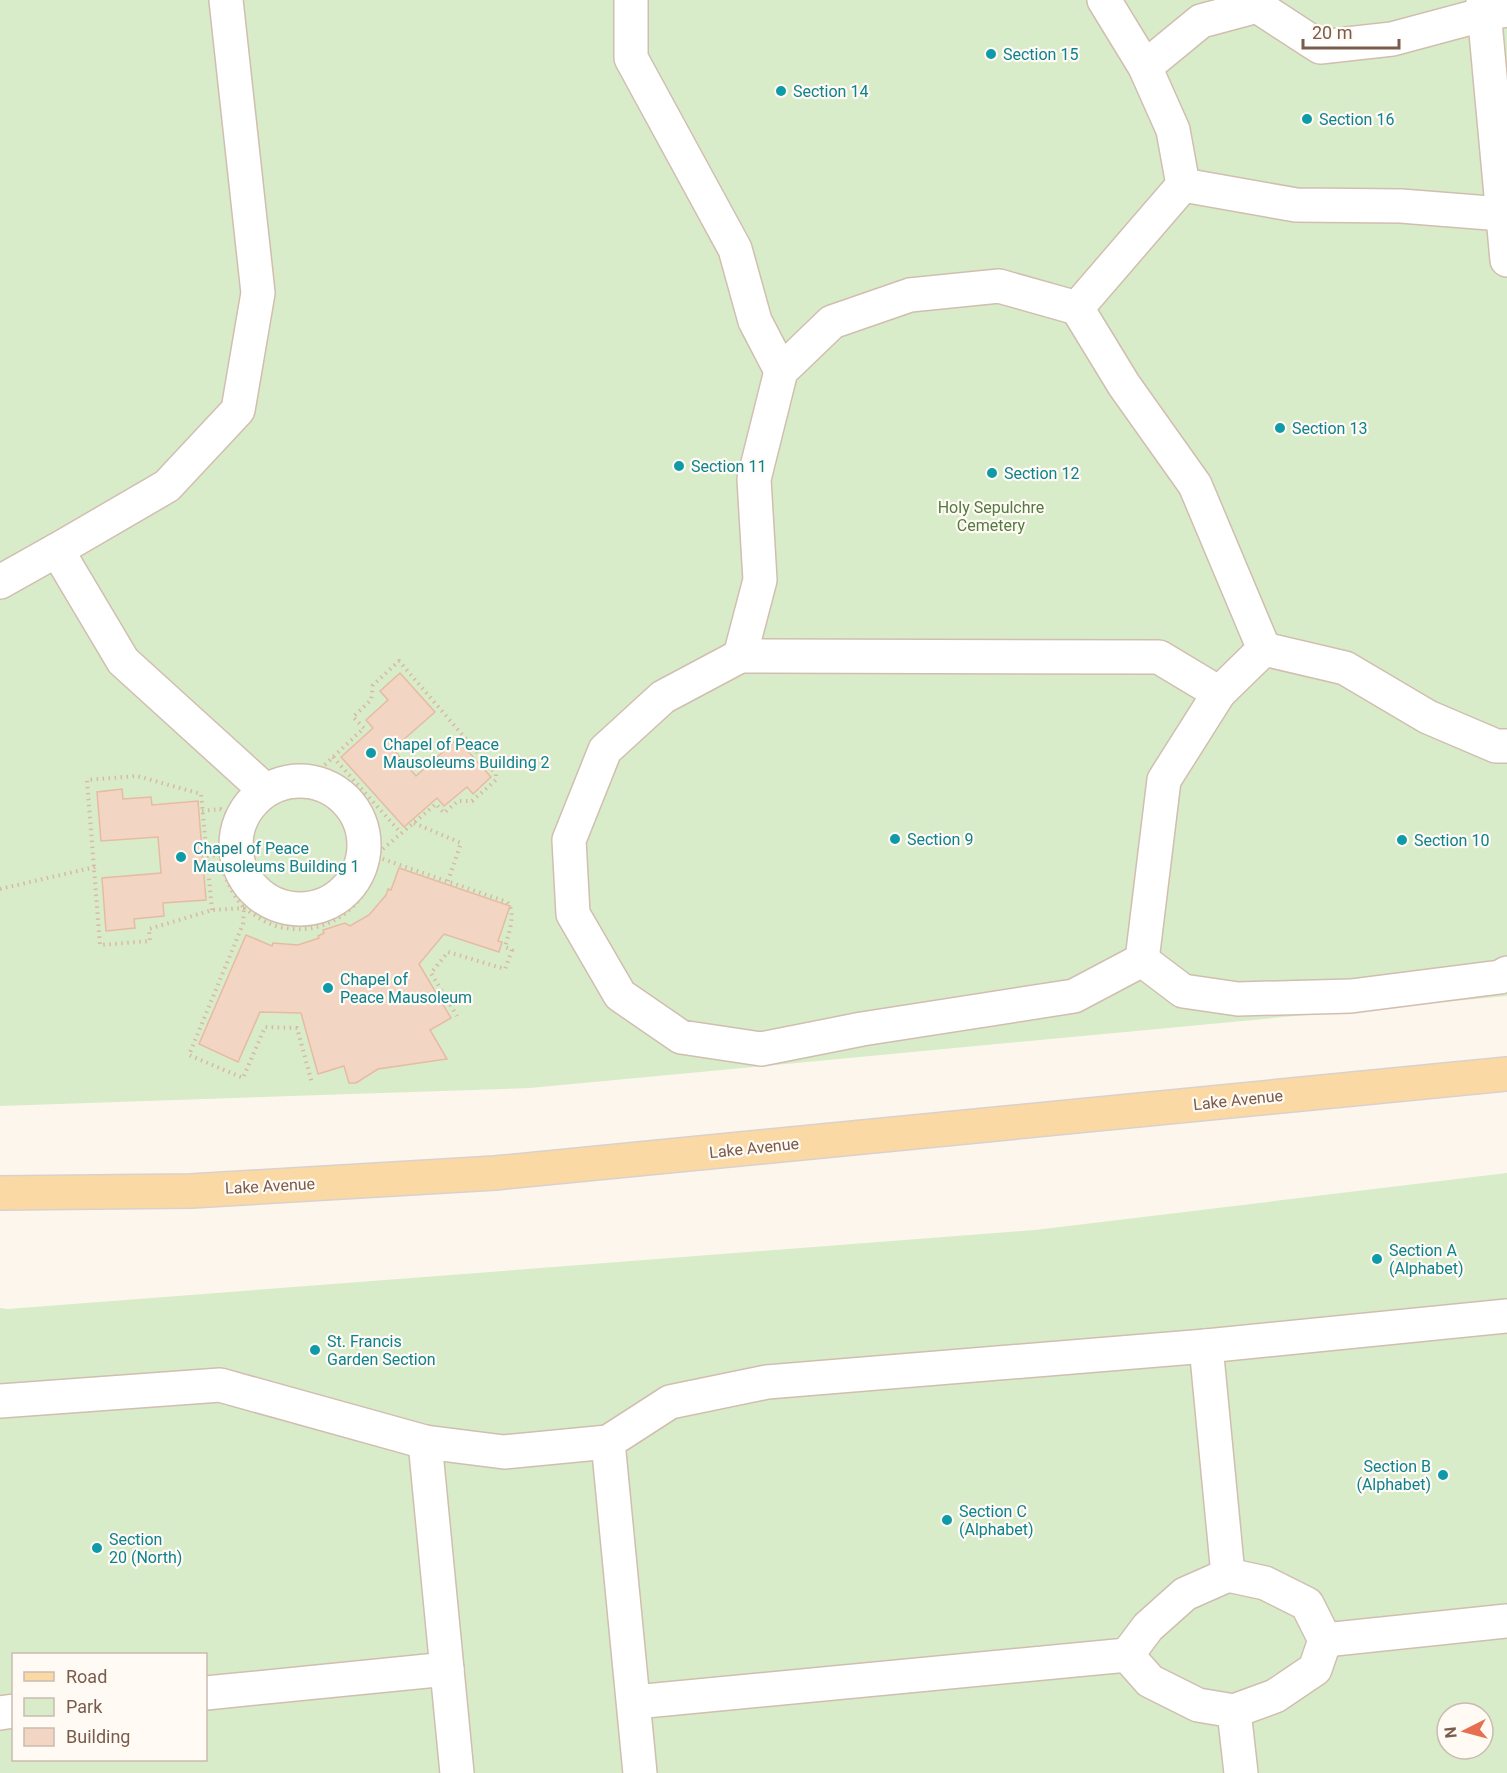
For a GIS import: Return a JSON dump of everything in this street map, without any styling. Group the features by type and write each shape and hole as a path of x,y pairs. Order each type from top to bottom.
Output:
{"main road":[{"name":"Lake Avenue","path":"0,1193 191,1191 495,1173 1507,1074"}],"lane":[{"path":"0,582 167,486 238,410 258,293 226,0"},
{"path":"631,0 631,58 735,249 755,321 781,372"},
{"path":"1104,0 1145,67 1173,130 1183,184"},
{"path":"1145,67 1201,21 1257,3 1320,47 1392,39 1492,8 1502,214 1507,260"},
{"path":"1077,308 1183,184"},
{"path":"1183,184 1296,205 1401,206 1502,214"},
{"path":"740,656 760,580 754,479 781,372 832,322 910,295 999,286 1077,308 1124,385 1195,485 1264,649"},
{"path":"57,550 123,661 261,787"},
{"path":"1142,960 1164,780 1219,693 1264,649"},
{"path":"1264,649 1345,668 1428,717 1496,746 1507,746"},
{"path":"1142,960 1074,996 862,1029 761,1049 681,1037 620,995 573,914 569,840 605,750 663,697 740,656 1159,657 1219,693"},
{"path":"307,781 328,787 345,799 358,817 364,837 363,859 355,879 340,896 321,906 300,910 252,901 249,884 241,870 221,855 236,836 242,818 261,787 285,782 307,781"},
{"path":"1142,960 1183,991 1238,999 1351,996 1500,977 1507,973"},
{"path":"0,1401 220,1385 425,1442 504,1452 608,1442 670,1402 767,1382 1206,1346 1507,1317"},
{"path":"1206,1346 1228,1575"},
{"path":"425,1442 457,1773"},
{"path":"608,1442 635,1702 640,1773"},
{"path":"635,1702 1127,1655 1148,1627 1185,1594 1228,1575 1265,1583 1307,1604 1325,1640 1315,1669 1275,1696 1234,1712 1198,1705 1150,1681 1127,1655"},
{"path":"1325,1640 1507,1621"},
{"path":"207,1693 447,1669"},
{"path":"1234,1712 1241,1773"}],"path":[{"path":"316,773 364,728 353,717 371,700 373,686 399,661 496,774 496,780 472,801 458,801 444,813 436,804 377,855"},
{"path":"333,757 401,833"},
{"path":"289,771 316,773 340,782 354,793 365,807 373,823 377,840 374,875 367,891 356,905 343,916 327,924 309,929 292,929 275,926 259,918 252,901 234,896 222,869 221,855 221,834 228,814 245,791 261,787 272,775 289,771"},
{"path":"212,910 221,855 202,811 201,794 137,776 87,780 100,945 150,941 149,929 212,910 252,901"},
{"path":"202,811 220,809 228,814"},
{"path":"413,822 461,843 447,881"},
{"path":"377,855 511,905 505,947 512,950 505,969 448,952 431,973 457,1016"},
{"path":"0,889 95,867"},
{"path":"252,901 189,1055 243,1078 266,1027 297,1028 312,1083"}],"green space":[{"name":"Holy Sepulchre Cemetery","path":"0,0 1507,0 1507,996 530,1088 0,1106"},
{"path":"1507,1173 1507,1773 0,1773 0,1308 1035,1230"}],"building":[{"name":"Chapel of Peace Mausoleums Building 2","path":"400,673 435,712 393,749 416,776 457,739 491,777 473,794 467,787 444,806 437,798 404,827 341,757 373,728 366,720 388,700 380,691"},
{"name":"Chapel of Peace Mausoleums Building 1","path":"122,789 123,799 151,797 152,805 198,801 206,900 163,903 164,916 134,919 135,928 106,931 102,878 161,873 158,837 101,841 97,792"},
{"name":"Chapel of Peace Mausoleum","path":"399,868 510,906 498,941 502,942 499,952 444,934 419,964 451,1018 430,1030 447,1059 378,1069 356,1083 349,1083 344,1066 318,1074 301,1013 260,1012 238,1062 199,1044 246,935 272,946 273,943 298,945 319,938 318,936 324,933 323,930 345,923 350,926 369,915 386,895 388,889 391,890"}],"place":[{"name":"Section 15","path":"991,54"},
{"name":"Section 14","path":"781,91"},
{"name":"Section 16","path":"1307,119"},
{"name":"Section 13","path":"1280,428"},
{"name":"Section 11","path":"679,466"},
{"name":"Section 12","path":"992,473"},
{"name":"Chapel of Peace Mausoleums Building 2","path":"371,753"},
{"name":"Section 9","path":"895,839"},
{"name":"Section 10","path":"1402,840"},
{"name":"Chapel of Peace Mausoleums Building 1","path":"181,857"},
{"name":"Chapel of Peace Mausoleum","path":"328,988"},
{"name":"Section A (Alphabet)","path":"1377,1259"},
{"name":"St. Francis Garden Section","path":"315,1350"},
{"name":"Section B (Alphabet)","path":"1443,1475"},
{"name":"Section C (Alphabet)","path":"947,1520"},
{"name":"Section 20 (North)","path":"97,1548"}]}
